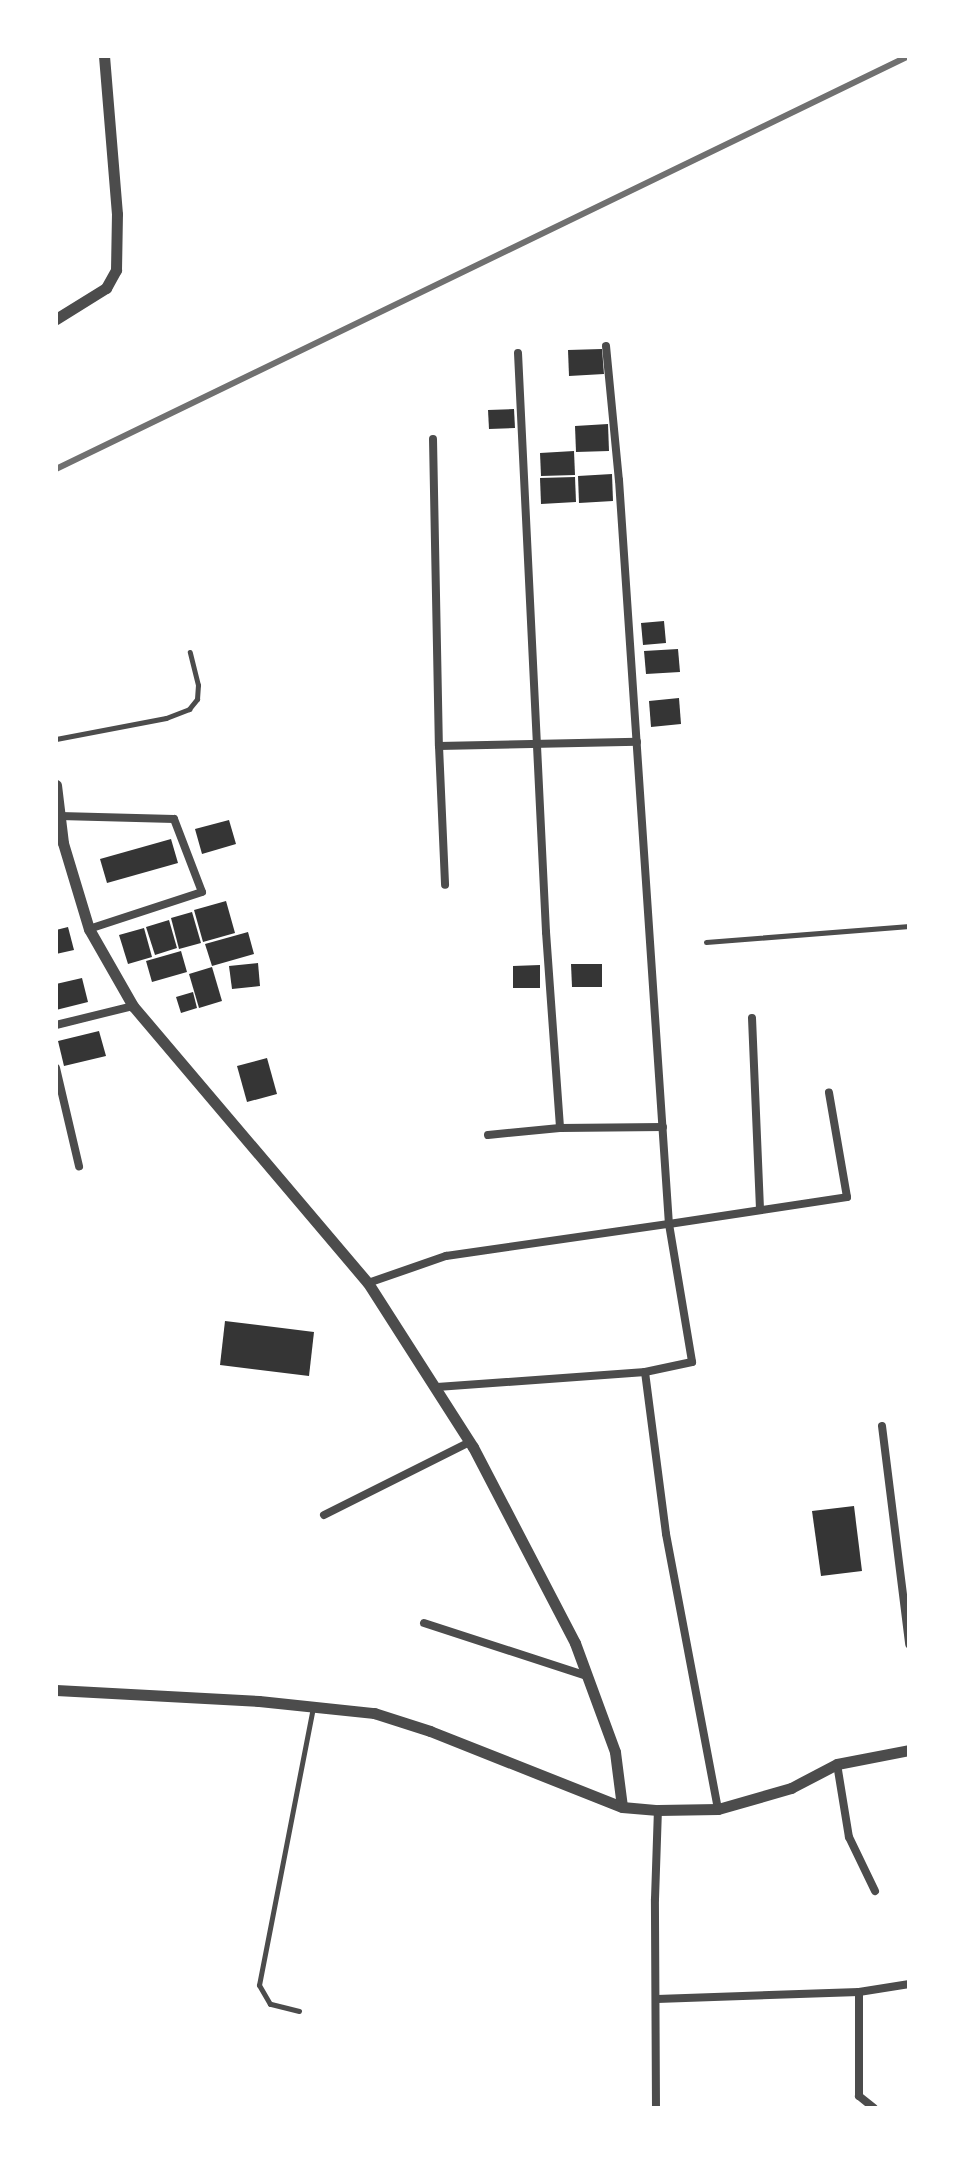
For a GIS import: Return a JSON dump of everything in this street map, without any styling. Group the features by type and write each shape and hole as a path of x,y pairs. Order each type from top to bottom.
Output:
{"street":[{"path":"56,319 106,288 116,270 117,214 104,56"},
{"path":"437,1387 645,1372 692,1362 669,1224 637,742 606,346"},
{"path":"518,353 560,1128"},
{"path":"433,439 445,885"},
{"path":"439,746 637,742"},
{"path":"56,785 63,843 89,929 133,1006 368,1283 470,1442 575,1643 615,1752 622,1807"},
{"path":"60,816 174,819 202,892 89,929"},
{"path":"56,1025 133,1006"},
{"path":"752,1018 760,1210"},
{"path":"56,1068 79,1166"},
{"path":"368,1283 446,1256 847,1197 829,1093"},
{"path":"488,1135 560,1128 663,1127"},
{"path":"645,1372 666,1534 718,1809"},
{"path":"882,1426 909,1644"},
{"path":"324,1515 470,1442"},
{"path":"424,1623 587,1676"},
{"path":"56,1690 313,1706 374,1713 430,1731 622,1807 658,1810 718,1809 791,1788 837,1764 909,1750"},
{"path":"837,1764 849,1837 875,1891"},
{"path":"656,2108 655,1899 658,1810"},
{"path":"657,1999 859,1992 909,1984"},
{"path":"859,1992 859,2096 874,2108"}],"lane":[{"path":"56,739 166,718 189,709 197,699 198,685 190,652"},
{"path":"706,942 909,926"},
{"path":"299,2011 270,2004 259,1985 313,1706"}],"building":[{"path":"602,349 604,374 569,376 568,350"},
{"path":"514,409 515,428 489,429 488,410"},
{"path":"608,424 609,451 576,452 575,426"},
{"path":"574,451 575,475 541,476 540,453"},
{"path":"612,474 613,501 579,503 578,476"},
{"path":"575,477 576,502 541,504 540,478"},
{"path":"664,621 666,643 643,645 641,623"},
{"path":"678,649 680,672 646,674 644,651"},
{"path":"679,698 681,724 651,727 649,701"},
{"path":"229,820 236,844 202,854 195,829"},
{"path":"171,839 178,863 107,883 100,859"},
{"path":"226,901 235,933 203,942 194,910"},
{"path":"192,912 201,943 179,949 171,918"},
{"path":"169,920 177,948 155,955 146,927"},
{"path":"68,927 74,950 56,954 56,930"},
{"path":"144,928 152,957 128,964 119,935"},
{"path":"248,932 254,954 212,966 205,944"},
{"path":"181,951 187,972 152,982 146,961"},
{"path":"258,963 260,986 232,989 229,966"},
{"path":"571,964 602,964 602,987 572,987"},
{"path":"540,965 540,988 513,988 513,966"},
{"path":"212,967 222,1001 199,1008 189,974"},
{"path":"82,978 88,1002 56,1010 56,984"},
{"path":"193,992 197,1008 181,1013 176,997"},
{"path":"99,1031 106,1056 64,1066 58,1041"},
{"path":"267,1058 277,1094 247,1102 237,1066"},
{"path":"225,1321 314,1332 309,1376 220,1365"},
{"path":"854,1506 862,1571 821,1576 812,1511"}],"railway":[{"path":"56,469 909,56"}]}
